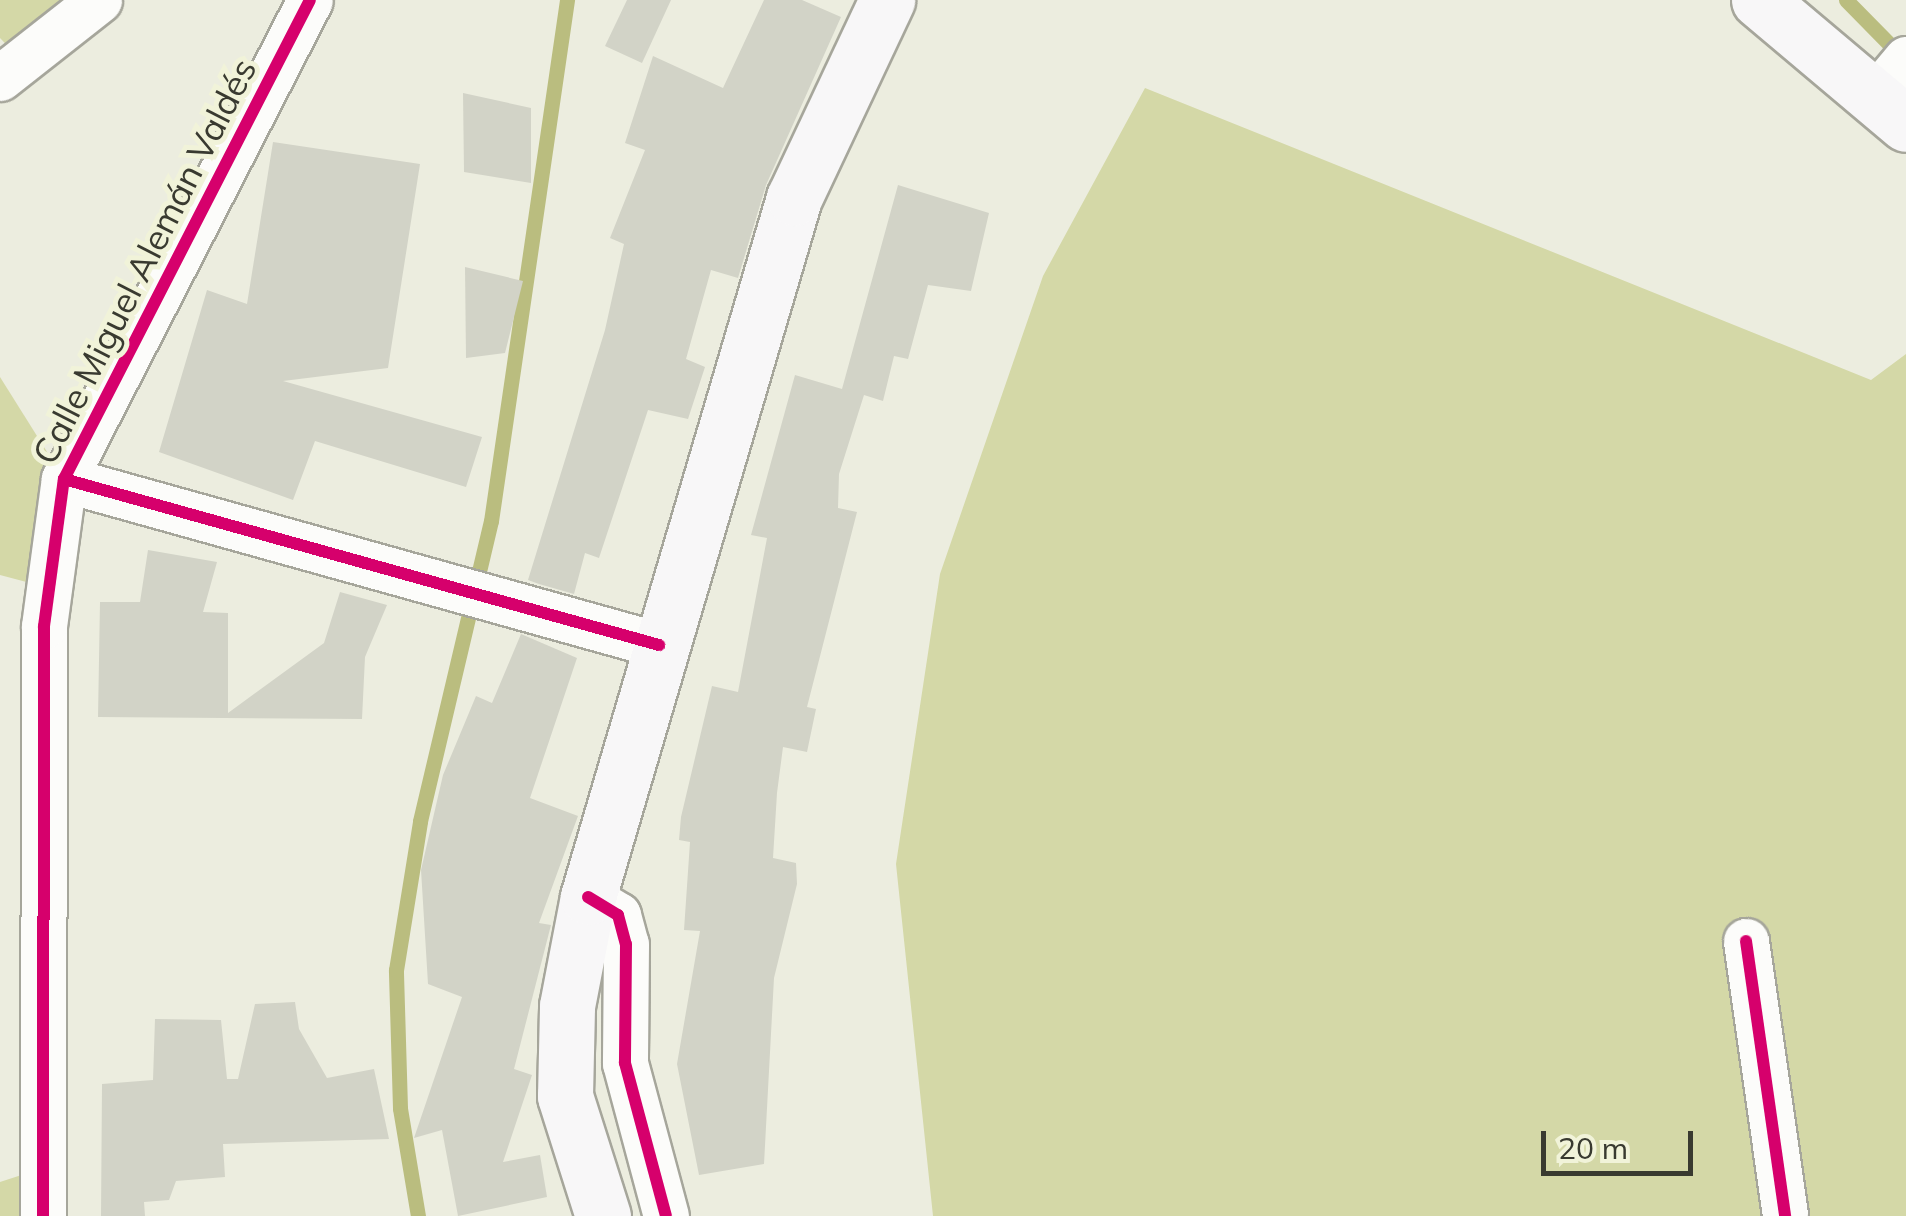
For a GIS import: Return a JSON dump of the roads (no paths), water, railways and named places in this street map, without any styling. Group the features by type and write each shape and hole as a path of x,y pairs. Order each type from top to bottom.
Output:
{"main road":[{"path":"603,1216 565,1096 567,1006 588,897 659,645 794,198 887,0"},
{"path":"1759,0 1896,93"}],"street":[{"path":"0,78 99,0"},
{"name":"Calle Miguel Alemán Valdés","path":"43,1216 44,626 64,479 310,0"},
{"path":"64,479 659,645"},
{"path":"588,897 618,916 626,944 625,1063 666,1216"},
{"path":"1746,942 1785,1216"}],"waterway":[{"path":"418,1216 400,1108 396,970 420,821 491,521 567,0"},
{"path":"1846,0 1903,58"}]}
